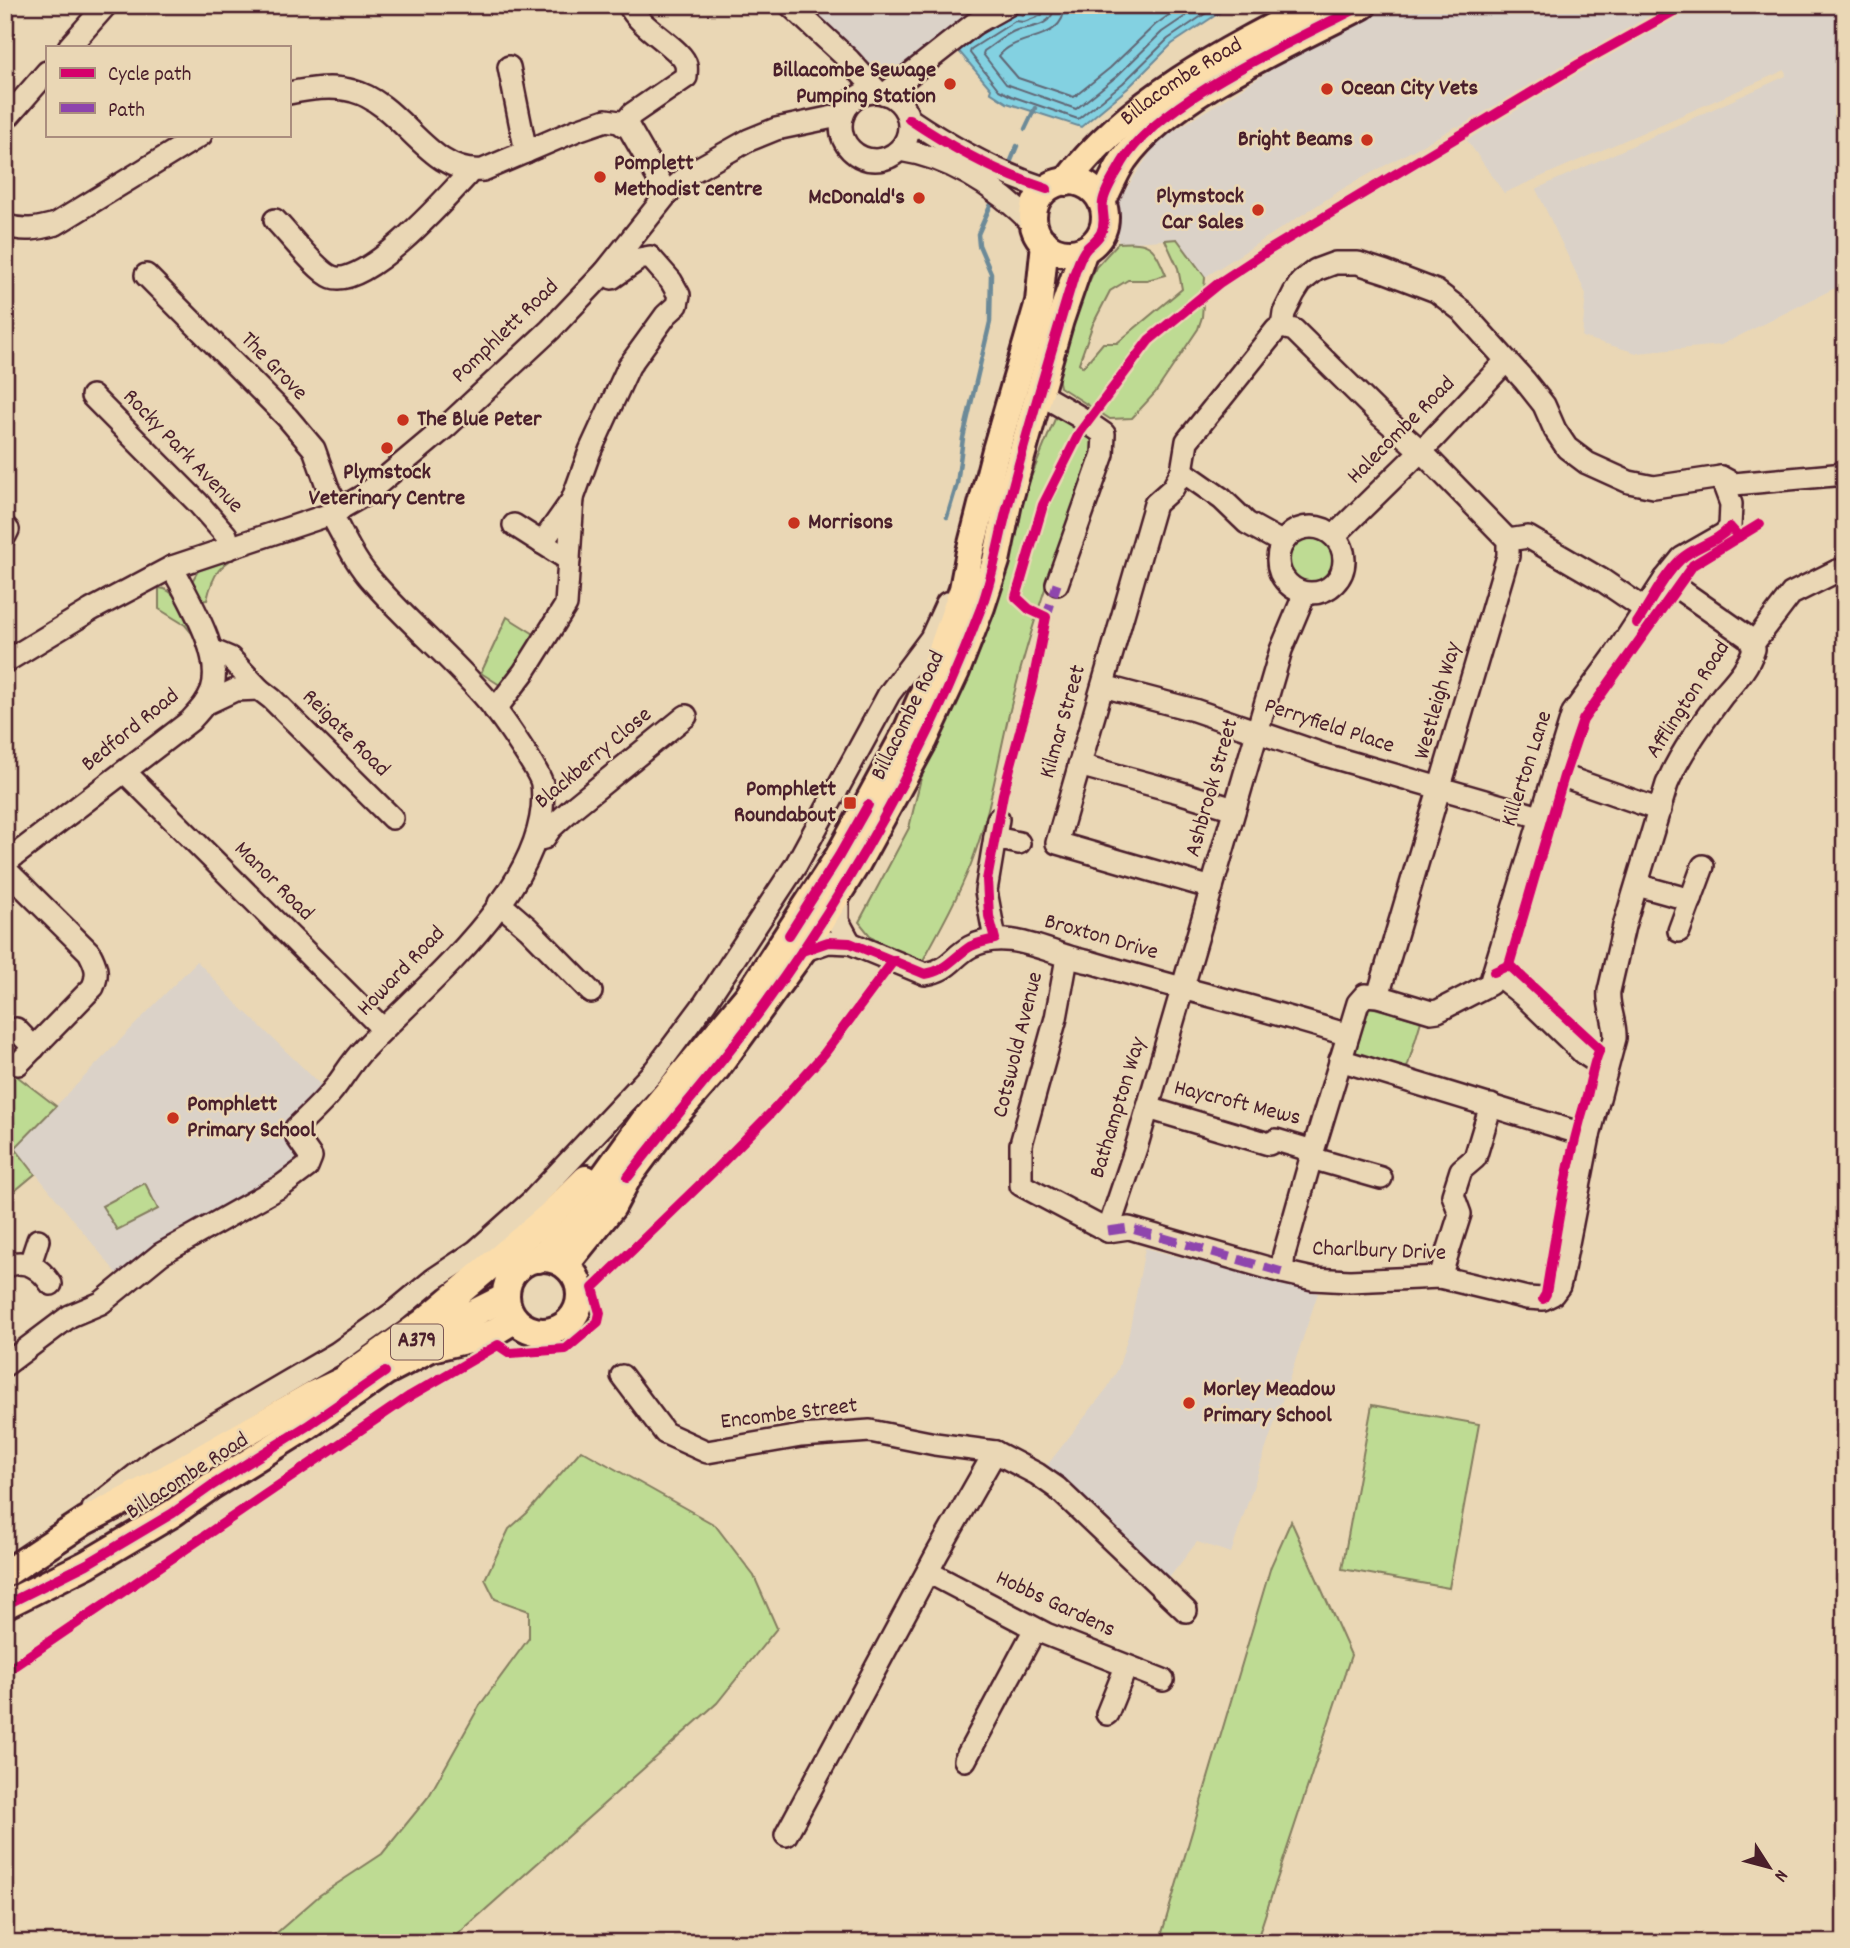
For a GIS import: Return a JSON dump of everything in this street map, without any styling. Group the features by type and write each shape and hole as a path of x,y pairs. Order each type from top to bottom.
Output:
{"main road":[{"name":"Billacombe Road","path":"1102,202 1123,160 1148,132 1241,56 1315,5"},
{"name":"Billacombe Road","path":"1057,185 1106,139 1165,90 1363,5"},
{"path":"1084,184 1095,191 1102,202 1105,216 1103,230 1096,242 1084,250 1071,253 1057,251 1039,234 1034,211 1038,199 1057,185 1084,184"},
{"name":"Billacombe Road","path":"329,1389 424,1322 549,1216 644,1121 748,996 808,905 874,794 907,731 939,658 963,590 996,450 1039,302 1039,234"},
{"name":"Billacombe Road","path":"569,1268 570,1259 612,1207 628,1177 666,1126 716,1069 802,951 892,802 956,671 981,607 996,561 1008,503 1064,309 1084,250"},
{"name":"Billacombe Road","path":"5,1605 129,1540 307,1426 385,1371 431,1348 491,1334 510,1308 508,1284 513,1273 522,1264 538,1259 556,1243 644,1121"},
{"path":"510,1308 536,1332 559,1329 569,1322 576,1312 580,1289 576,1277 558,1261 538,1259"},
{"name":"Billacombe Road","path":"5,1574 121,1493 158,1483 313,1395 510,1308"},
{"name":"A379","path":"121,1493 126,1514 139,1522 211,1486"},
{"name":"A379","path":"44,1548 100,1524 118,1527 129,1540"}],"street":[{"path":"70,46 106,5"},
{"path":"623,125 632,114 686,77 686,65 682,56 641,23 629,5"},
{"path":"790,5 882,93"},
{"path":"882,93 974,24 1008,5"},
{"path":"849,60 853,78 842,131 849,148 866,159 885,159 900,150 906,141 907,115 923,64"},
{"path":"509,67 526,152"},
{"path":"5,120 46,73"},
{"path":"290,93 322,88 352,90 372,98 392,113 435,155 470,172 483,170 606,120 623,125 636,138 667,194"},
{"path":"848,108 869,93 894,97 907,115 939,139 1003,173 1057,185"},
{"name":"Pomphlett Road","path":"5,662 90,610 172,567 335,512 366,494 447,426 550,330 605,272 667,194 692,172 749,140 776,129 797,126 848,108"},
{"name":"Pomphlett Road","path":"797,126 844,139"},
{"path":"5,225 18,230 34,230 55,224 199,136"},
{"path":"900,150 927,155 999,192 1039,234"},
{"path":"275,220 285,242 332,277 346,278 396,247 430,217 470,172"},
{"path":"542,543 573,498 590,451 629,366 666,315 677,305 679,295 671,281 650,257 639,258 612,278 605,272"},
{"path":"1646,610 1602,580 1528,537 1508,540 1421,451 1379,414 1294,330 1282,327 1284,313 1301,282 1316,270 1335,264 1358,263 1436,291 1462,311 1525,381 1544,405 1567,448 1587,463 1629,482 1654,486 1721,477 1734,484 1845,474"},
{"name":"The Grove","path":"146,275 314,449 335,512"},
{"name":"Kilmar Street","path":"1212,888 1057,843 1155,504 1173,488 1182,471 1187,441 1276,330 1282,327"},
{"name":"Halecombe Road","path":"1334,536 1421,451 1506,361"},
{"path":"1040,394 1104,434 1102,454 1057,584"},
{"name":"Rocky Park Avenue","path":"92,396 198,503 226,535 230,548"},
{"path":"1182,471 1224,501 1247,523 1283,543"},
{"name":"Killerton Lane","path":"1378,996 1432,1012 1449,1007 1490,984 1573,713 1682,558 1724,534 1730,527 1731,504 1721,477"},
{"path":"495,710 524,672 566,605 573,498"},
{"name":"Howard Road","path":"5,1365 70,1316 101,1303 161,1254 283,1185 307,1167 311,1157 297,1136 296,1128 332,1091 350,1063 435,980 475,935 515,881 536,840 543,808 541,780 495,710 460,669 372,581 335,512"},
{"path":"514,525 569,560"},
{"path":"5,527 8,530 5,536"},
{"path":"1309,527 1334,536 1343,555 1340,575 1334,584 1315,593 1295,589 1282,576 1278,557 1283,543 1292,534 1309,527"},
{"name":"Westleigh Way","path":"1378,996 1508,556 1508,540"},
{"name":"Billacombe Road","path":"121,1493 156,1459 337,1353 434,1279 476,1251 532,1201 655,1070 705,1003 796,865 889,694 931,638 970,552"},
{"name":"Bedford Road","path":"5,863 190,721 205,704 213,687 215,671 211,650 172,567"},
{"path":"1753,644 1791,594 1837,571 1845,572"},
{"name":"Afflington Road","path":"1606,1068 1616,1025 1608,999 1609,991 1624,926 1673,770 1743,671 1751,658 1753,644 1749,638 1665,579"},
{"name":"Ashbrook Street","path":"1181,994 1284,641 1305,593"},
{"name":"Reigate Road","path":"211,650 230,658 258,689 272,699 392,818"},
{"name":"Perryfield Place","path":"1102,686 1194,710 1325,755 1539,817"},
{"path":"205,704 235,690 258,689"},
{"name":"Blackberry Close","path":"536,840 544,838 574,807 686,716"},
{"name":"Billacombe Road","path":"874,794 882,750 877,716"},
{"path":"1079,765 1234,810"},
{"name":"Manor Road","path":"125,772 383,1029"},
{"path":"1554,773 1660,810"},
{"path":"802,951 828,942 850,943 925,974 937,972 969,947 995,939 986,891 997,828 1019,843"},
{"path":"1679,931 1703,866"},
{"path":"5,869 89,952 96,966 97,977 93,987 18,1064"},
{"path":"1637,885 1691,900"},
{"path":"838,894 838,921 850,943"},
{"path":"499,903 528,928 591,992"},
{"name":"Broxton Drive","path":"995,939 1009,939 1067,958 1090,962 1181,994 1277,1012 1348,1035"},
{"name":"Cotswold Avenue","path":"1067,958 1056,1018 1021,1143 1021,1185 1108,1231"},
{"path":"1494,972 1525,997 1583,1053 1606,1068"},
{"name":"Bathampton Way","path":"1108,1231 1181,994"},
{"path":"1282,1272 1284,1254 1312,1154 1358,1003 1365,995 1378,996"},
{"path":"16,1029 34,1048"},
{"path":"1340,1060 1588,1136"},
{"name":"Charlbury Drive","path":"1108,1231 1129,1228 1313,1279 1440,1277 1527,1298 1543,1299 1553,1294 1562,1275 1588,1136 1606,1068"},
{"path":"1440,1277 1460,1214 1453,1195 1461,1170 1475,1158 1491,1105"},
{"name":"Haycroft Mews","path":"1148,1108 1269,1144 1276,1140 1381,1178"},
{"path":"30,1264 38,1240"},
{"path":"5,1267 12,1264 30,1264 42,1271 51,1284"},
{"name":"Encombe Street","path":"622,1376 665,1433 707,1452 801,1436 870,1431 995,1452 1057,1488 1186,1611"},
{"path":"786,1835 995,1452"},
{"name":"Hobbs Gardens","path":"931,1566 1035,1629 1163,1680"},
{"path":"965,1760 1035,1629"},
{"path":"1107,1714 1126,1667"}],"shaded area":[{"path":"805,5 998,5 900,70 867,65"},
{"path":"1388,5 1845,5 1845,283 1721,345 1637,353 1582,337 1586,294 1536,189 1786,76 1785,70 1504,193 1457,126 1344,188 1205,277 1177,239 1118,243 1118,201 1158,141 1317,41"},
{"name":"Pomphlett Primary School","path":"197,961 234,1001 327,1091 289,1129 303,1151 301,1165 165,1241 118,1275 15,1148"},
{"name":"Morley Meadow Primary School","path":"1145,1248 1318,1293 1231,1553 1197,1542 1165,1583 1045,1468 1108,1387 1118,1369 1129,1333"}],"green space":[{"path":"1177,239 1205,277 1202,317 1198,329 1155,393 1132,418 1110,419 1060,387 1056,366 1096,267 1118,243 1138,243 1150,247 1166,275 1147,280 1128,280 1110,291 1093,324 1079,363 1083,367 1103,343 1117,343 1182,289 1178,268 1165,240"},
{"path":"1057,414 1090,435 1095,444 1027,646 978,846 948,915 921,964 872,938 859,922 909,828 921,778 983,644 1008,562 1026,489"},
{"path":"1312,534 1322,536 1330,542 1336,550 1336,570 1330,578 1322,584 1312,586 1302,584 1294,578 1288,570 1286,560 1288,550 1294,542 1302,536"},
{"path":"246,552 230,560 219,570 207,600 195,601 191,583 199,569"},
{"path":"159,588 173,594 178,600 196,638 185,625 159,609"},
{"path":"507,617 539,637 503,687 481,673"},
{"path":"1367,1008 1421,1021 1407,1068 1351,1053"},
{"path":"5,1067 56,1106 15,1148 35,1174 5,1199"},
{"path":"145,1183 158,1209 117,1230 102,1206"},
{"path":"1372,1405 1479,1424 1449,1588 1342,1569"},
{"path":"581,1450 715,1525 754,1576 777,1628 717,1703 448,1943 265,1943 320,1895 382,1854 429,1796 480,1705 529,1638 529,1611 495,1599 485,1579 509,1529 527,1513"},
{"path":"1291,1521 1351,1655 1256,1943 1159,1943 1271,1566"}],"water":[{"path":"1046,5 1231,5 1172,44 1128,88 1081,127 1007,103 990,92 991,89 957,49 1017,11 1022,15"}],"waterway":[{"path":"1025,129 1035,108"},
{"path":"1010,163 1017,146"},
{"path":"947,517 957,484 963,438 990,322 991,273 979,245 978,234 992,202"}],"marked path":[{"path":"1045,621 1057,584"},
{"path":"1108,1231 1129,1228 1282,1272"}],"cycle path":[{"path":"628,1177 747,1029 796,960 886,815 937,713 981,608 1005,514 1075,272 1081,256 1101,233 1104,224 1104,197 1122,163 1140,140 1165,117 1196,95 1231,73 1363,5"},
{"path":"802,951 828,942 850,943 925,974 943,967 971,946 995,939 989,916 987,880 1003,794 1032,687 1046,617 1029,609 1016,597 1043,505 1080,432 1149,340 1219,283 1269,250 1579,64 1685,5"},
{"path":"909,119 975,159 1047,189"},
{"path":"1494,972 1509,965 1583,720 1693,565 1760,524"},
{"path":"1637,623 1680,560 1719,537 1730,527 1739,537"},
{"path":"789,935 868,805"},
{"path":"5,1672 410,1396 498,1345 510,1353 566,1349 598,1322 600,1313 593,1288 770,1114 824,1054 894,960"},
{"path":"1509,965 1600,1049 1574,1145 1543,1299"},
{"path":"5,1605 87,1564 173,1513 385,1372"}],"place":[{"name":"Billacombe Sewage Pumping Station","path":"950,84"},
{"name":"Ocean City Vets","path":"1327,89"},
{"name":"Bright Beams","path":"1367,140"},
{"name":"Pomplett Methodist centre","path":"600,177"},
{"name":"McDonald's","path":"919,198"},
{"name":"Plymstock Car Sales","path":"1258,210"},
{"name":"The Blue Peter","path":"403,420"},
{"name":"Plymstock Veterinary Centre","path":"387,448"},
{"name":"Morrisons","path":"794,523"},
{"name":"Pomphlett Roundabout","path":"850,803"},
{"name":"Pomphlett Primary School","path":"173,1118"},
{"name":"Morley Meadow Primary School","path":"1189,1403"}]}
